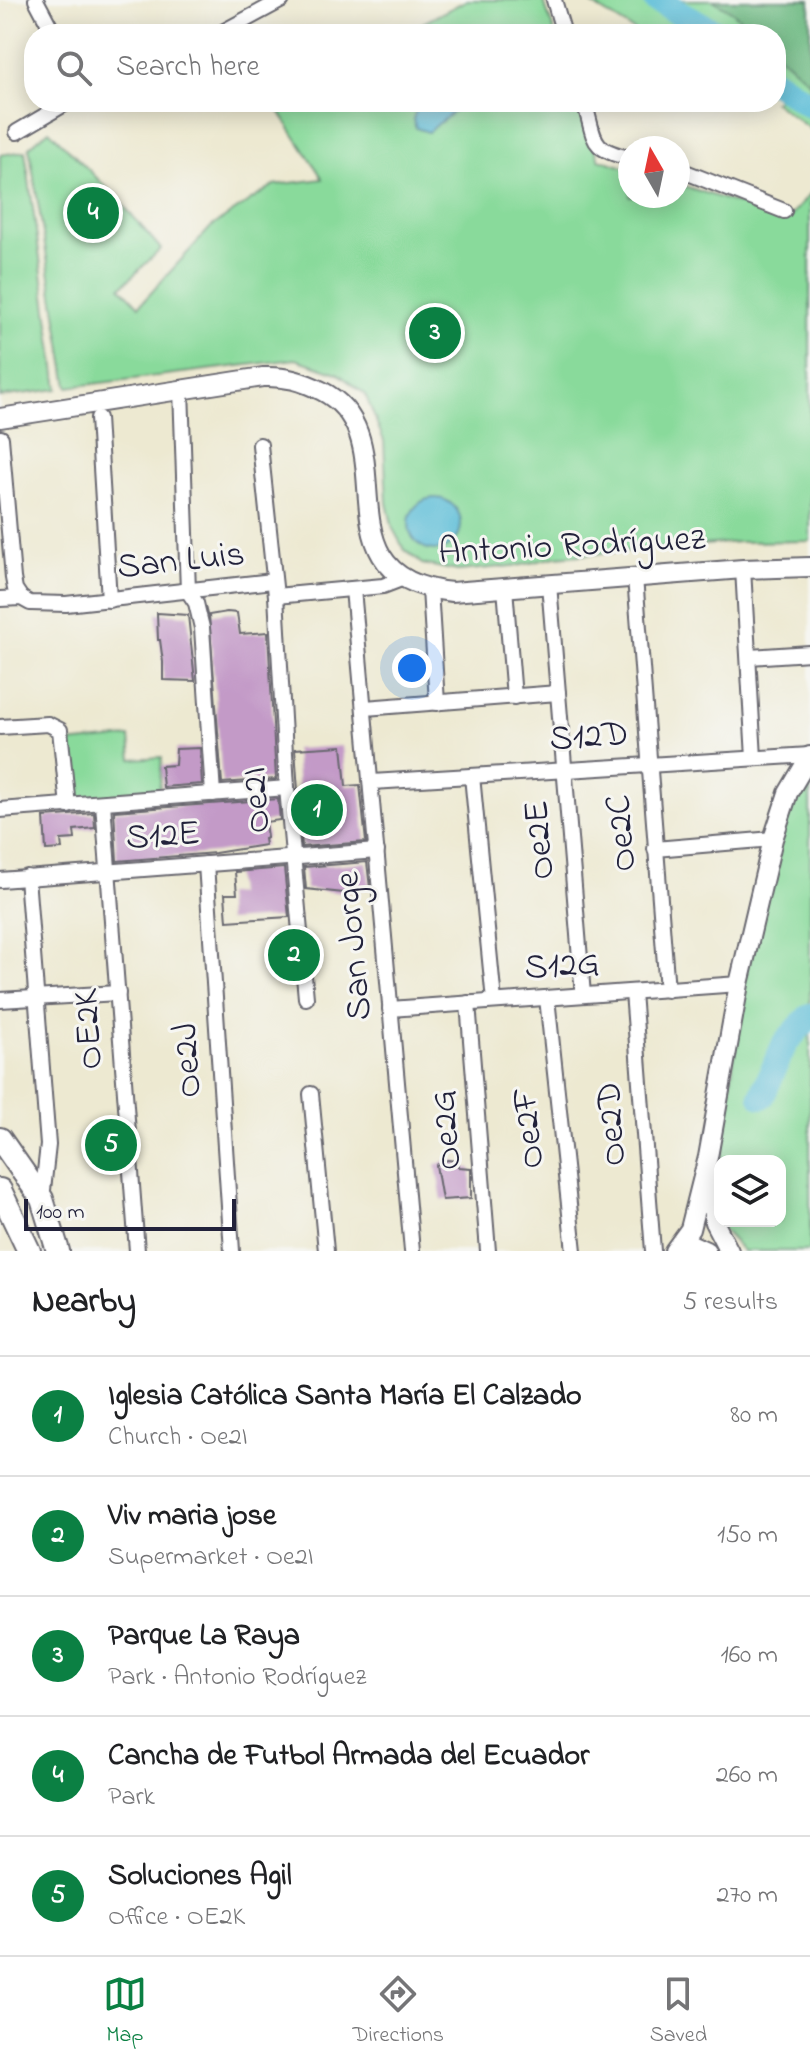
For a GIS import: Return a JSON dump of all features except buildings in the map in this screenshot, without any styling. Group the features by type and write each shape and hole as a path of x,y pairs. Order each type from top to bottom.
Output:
{"main road":[{"path":"0,1139 42,1199 58,1251"},
{"path":"0,1190 29,1251"}],"street":[{"path":"36,0 49,24"},
{"path":"238,24 282,0"},
{"path":"554,0 561,24"},
{"path":"17,132 51,112"},
{"path":"587,112 597,145 618,155"},
{"path":"690,174 784,211"},
{"name":"Antonio Rodríguez","path":"0,418 263,377 286,377 314,387 339,403 355,421 374,545 384,562 404,578 430,589 452,592 743,569 810,567"},
{"path":"181,389 188,591 196,603 202,628 213,794"},
{"path":"98,418 109,600"},
{"path":"1,438 13,578 21,598"},
{"name":"Oe2I","path":"260,445 275,589 287,788 306,998"},
{"path":"743,569 754,758"},
{"name":"Oe2C","path":"635,577 667,990"},
{"name":"San Luis","path":"0,599 21,598 41,605 188,591 353,589 383,586 404,578"},
{"name":"Oe2E","path":"549,584 583,995"},
{"path":"505,588 514,697"},
{"name":"San Jorge","path":"353,589 412,1251"},
{"path":"430,589 437,703"},
{"path":"749,657 810,653"},
{"path":"365,708 558,693"},
{"path":"0,727 48,724 60,730 68,806"},
{"path":"706,1251 679,1246 690,1229 708,1157 739,984 773,839 788,793 810,756"},
{"name":"S12D","path":"372,782 810,756"},
{"path":"472,776 494,1001"},
{"path":"0,810 287,788"},
{"name":"OE2K","path":"103,803 137,1251"},
{"path":"655,849 773,839"},
{"name":"S12E","path":"0,880 377,851"},
{"name":"Oe2J","path":"206,864 232,1251"},
{"path":"27,877 48,1145 42,1199"},
{"name":"S12G","path":"390,1009 739,984"},
{"name":"Oe2D","path":"633,992 653,1251"},
{"path":"0,1000 118,993"},
{"name":"Oe2F","path":"547,998 574,1251"},
{"name":"Oe2G","path":"468,1003 488,1251"},
{"path":"311,1094 326,1251"},
{"path":"708,1157 714,1222 729,1251"}],"green space":[{"path":"467,0 543,0 551,24 421,24"},
{"path":"585,0 810,0 810,129 786,111 786,24 624,24"},
{"path":"713,0 810,0 810,83 786,61 786,24 746,24"},
{"path":"279,112 583,112 599,159 618,165 618,208 690,208 690,188 787,220 810,194 810,541 739,542 555,557 522,565 458,571 422,564 404,549 393,529 387,503 384,441 365,394 337,373 296,359 68,387 29,147 49,130 118,199 161,249 121,287 139,306 211,227 274,185 323,179"},
{"path":"25,151 58,389 0,397 0,155"},
{"path":"130,737 132,759 162,757 159,793 72,799 67,743"},
{"path":"810,768 810,1251 743,1251 722,1227 786,1227 786,1155 722,1155 743,987 775,840"}],"water":[{"path":"415,112 453,112 428,132 416,128 413,119"},
{"path":"435,498 453,506 461,524 453,542 435,550 417,542 409,524 417,506"}],"waterway":[{"path":"656,0 700,24"},
{"path":"786,89 810,105"},
{"path":"762,1096 785,1043 810,1016"}],"place":[{"name":"Cancha de Futbol Armada del Ecuador","path":"93,213"},
{"name":"Parque La Raya","path":"435,333"},
{"name":"Iglesia Católica Santa María El Calzado","path":"317,810"},
{"name":"Viv maria jose","path":"294,955"},
{"name":"Soluciones Agil","path":"111,1145"}]}
